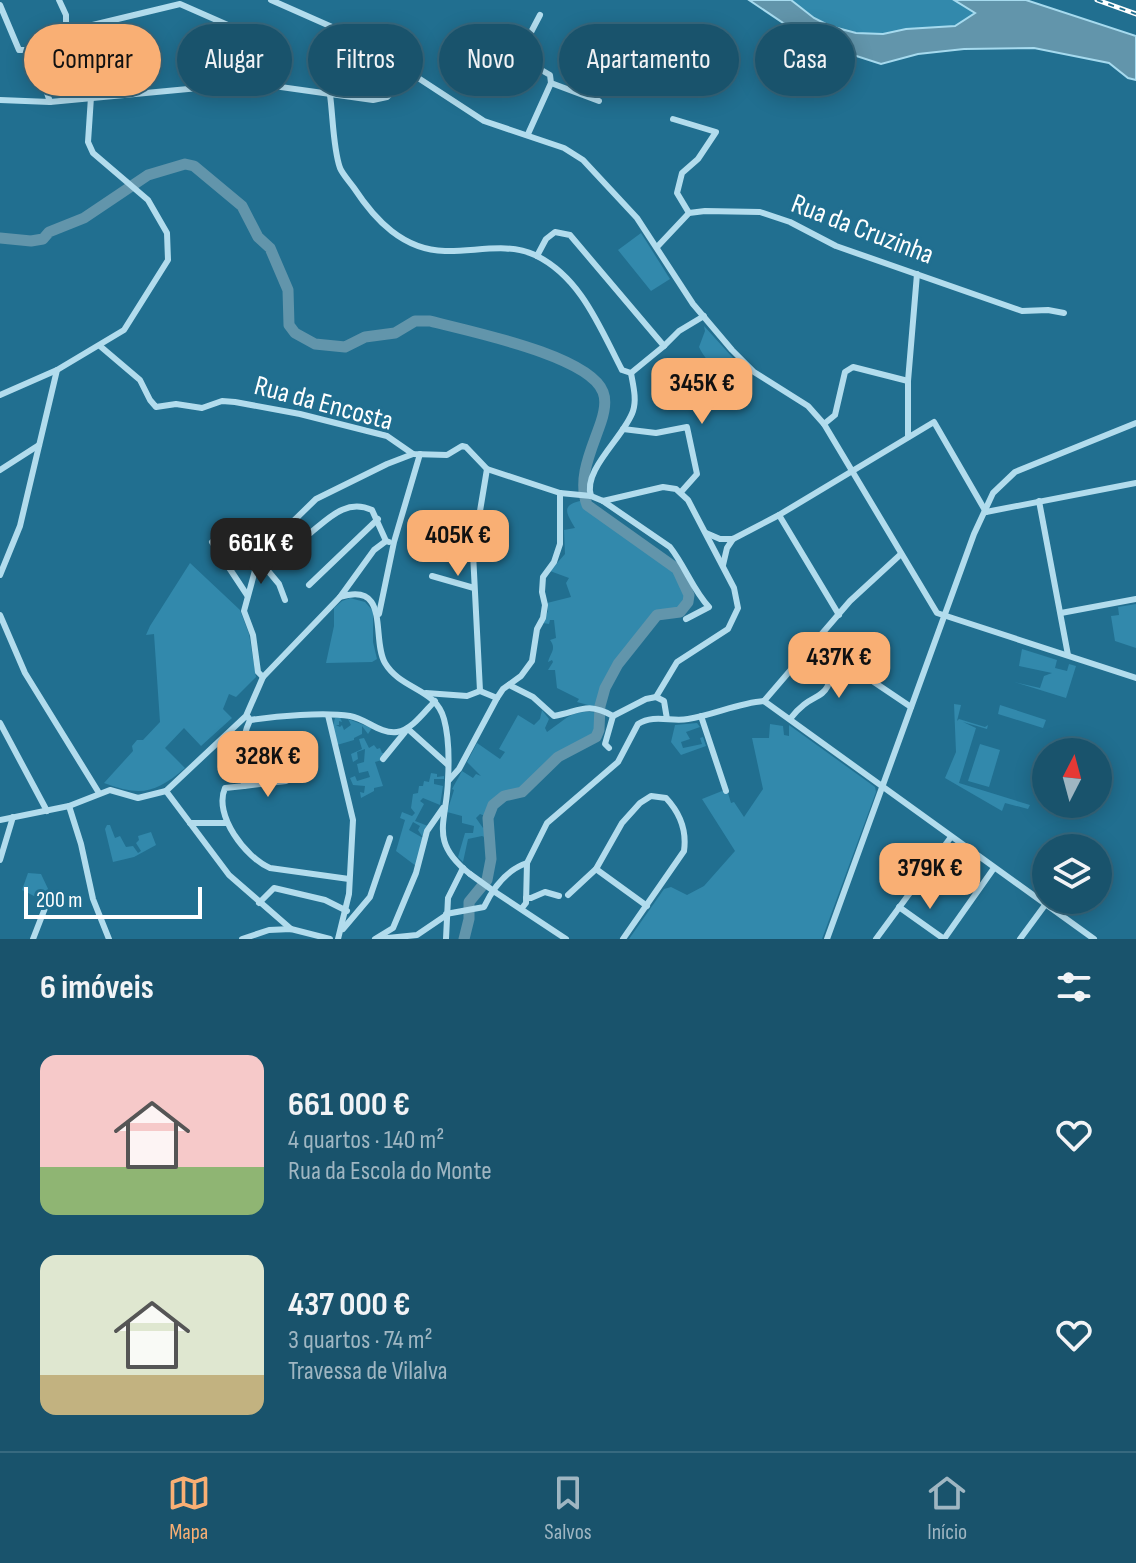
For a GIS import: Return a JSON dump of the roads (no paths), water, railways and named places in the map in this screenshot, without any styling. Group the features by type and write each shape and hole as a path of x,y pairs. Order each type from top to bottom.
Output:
{"street":[{"path":"61,0 66,24"},
{"path":"271,0 325,24"},
{"path":"97,24 180,4 226,24"},
{"path":"0,5 19,50 24,50"},
{"path":"535,24 540,15"},
{"path":"528,134 551,83 550,75 543,71"},
{"path":"423,80 484,121 564,148 588,164 637,218 693,304 754,372 808,406 824,424 937,613 1136,678"},
{"path":"0,100 50,102 252,83 308,92"},
{"path":"551,83 599,101"},
{"path":"48,96 50,102"},
{"path":"330,96 340,168 384,227 421,248 444,251 513,248 537,256 567,278 583,295 622,370 631,373"},
{"path":"339,96 373,100 388,96"},
{"path":"0,395 57,370 124,330 168,260 167,233 148,200 93,153 88,142 91,97"},
{"path":"657,247 689,213 677,193 682,173 698,159 716,132 673,119"},
{"name":"Rua da Cruzinha","path":"689,213 760,212 790,222 836,246 1022,311 1064,313"},
{"path":"537,256 546,239 555,232 570,235 664,346"},
{"path":"908,437 908,381 917,274"},
{"path":"631,373 679,331 704,316"},
{"name":"Rua da Encosta","path":"100,346 140,380 156,407 176,404 202,408 222,401 286,411 387,436 416,454 447,455 462,446 466,447 487,469"},
{"path":"824,424 835,415 845,372 853,367 908,381"},
{"path":"0,575 20,526 57,370"},
{"path":"590,496 593,474 635,406 631,373"},
{"path":"706,533 720,539 733,539 934,422 986,512"},
{"path":"986,512 993,493 1015,472 1136,423"},
{"path":"623,429 656,433 687,427 697,474 681,492"},
{"path":"0,470 39,445"},
{"path":"263,677 258,672 253,635 244,611 259,560 274,540 316,499 395,460 416,454 378,615 381,655 402,683 426,693 467,696 480,691 497,698"},
{"path":"480,691 473,553 487,469 560,493 590,496 603,501 670,547 709,607 686,619"},
{"path":"837,938 828,936 981,516 986,512 1136,483"},
{"path":"603,501 663,487 681,492 737,594 737,614 728,629 677,662 656,697"},
{"path":"449,780 459,769 503,689 521,676 532,661 545,605 543,577 554,562 560,544 560,493"},
{"path":"1039,501 1068,655"},
{"path":"309,534 334,513 351,506 363,506 372,510 378,519 386,541"},
{"path":"779,515 839,615"},
{"path":"309,585 378,519"},
{"path":"723,565 733,539"},
{"path":"244,786 241,758 243,734 263,677 340,597 374,550 386,541 394,542"},
{"path":"212,542 247,595"},
{"path":"522,908 526,898 527,863 547,823 618,762 638,724 652,718 701,716 764,701 850,601 901,554"},
{"path":"259,560 279,584 285,600"},
{"path":"432,576 474,588"},
{"path":"340,597 348,594 366,598 374,604 378,615"},
{"path":"1061,613 1136,599"},
{"path":"931,605 950,603"},
{"path":"0,615 25,673 99,793"},
{"path":"816,643 911,707"},
{"path":"849,665 861,648 855,643"},
{"path":"790,719 805,703 826,692 832,677 833,655"},
{"path":"509,685 533,697 554,716 577,708 613,716"},
{"path":"426,693 435,701 444,720 449,780 443,838 470,874 566,939"},
{"path":"609,748 605,744 613,716 646,699 656,697 664,701 667,719"},
{"path":"383,759 435,701"},
{"path":"764,701 1032,896"},
{"path":"0,820 69,806 110,790 138,798 166,791 248,718 277,715 353,716 384,732 400,732 409,728"},
{"path":"328,715 353,820 347,911 339,935"},
{"path":"701,716 726,791"},
{"path":"0,723 47,811"},
{"path":"409,728 448,764"},
{"path":"286,781 225,788 222,794 227,823 235,836 261,864 270,868 349,879"},
{"path":"166,791 229,875 291,929"},
{"path":"568,895 596,869 622,823 645,799 657,795 666,798 679,816 685,844 680,858 623,939"},
{"path":"69,806 93,899 109,939"},
{"path":"376,939 393,928 416,873 427,831 444,807"},
{"path":"0,860 13,817"},
{"path":"190,823 227,823"},
{"path":"876,939 951,837"},
{"path":"339,935 370,897 390,838"},
{"path":"376,939 417,935 446,915 488,908 500,881 527,863"},
{"path":"446,939 446,915 452,887 463,868"},
{"path":"899,907 944,939 994,868"},
{"path":"596,869 647,906"},
{"path":"259,903 274,888 325,900 347,911"},
{"path":"526,898 545,892 559,896"},
{"path":"33,939 47,903"},
{"path":"1020,939 1038,914"},
{"path":"1058,914 1094,939"},
{"path":"242,939 269,930 291,929 330,939"}],"waterway":[{"path":"0,238 43,239 49,232 84,218 148,175 185,164 194,166 242,206 258,237 270,248 288,290 289,325 295,333 315,344 345,347 365,337 395,333 415,321 430,321 552,356 593,379 603,392 604,411 585,474 587,505 677,569 689,595 688,602 680,612 657,615 618,664 605,688 596,737 558,757 522,792 504,796 493,805 488,818 491,859 487,880 469,902 464,939"}],"railway":[{"path":"1097,0 1136,14"}]}
